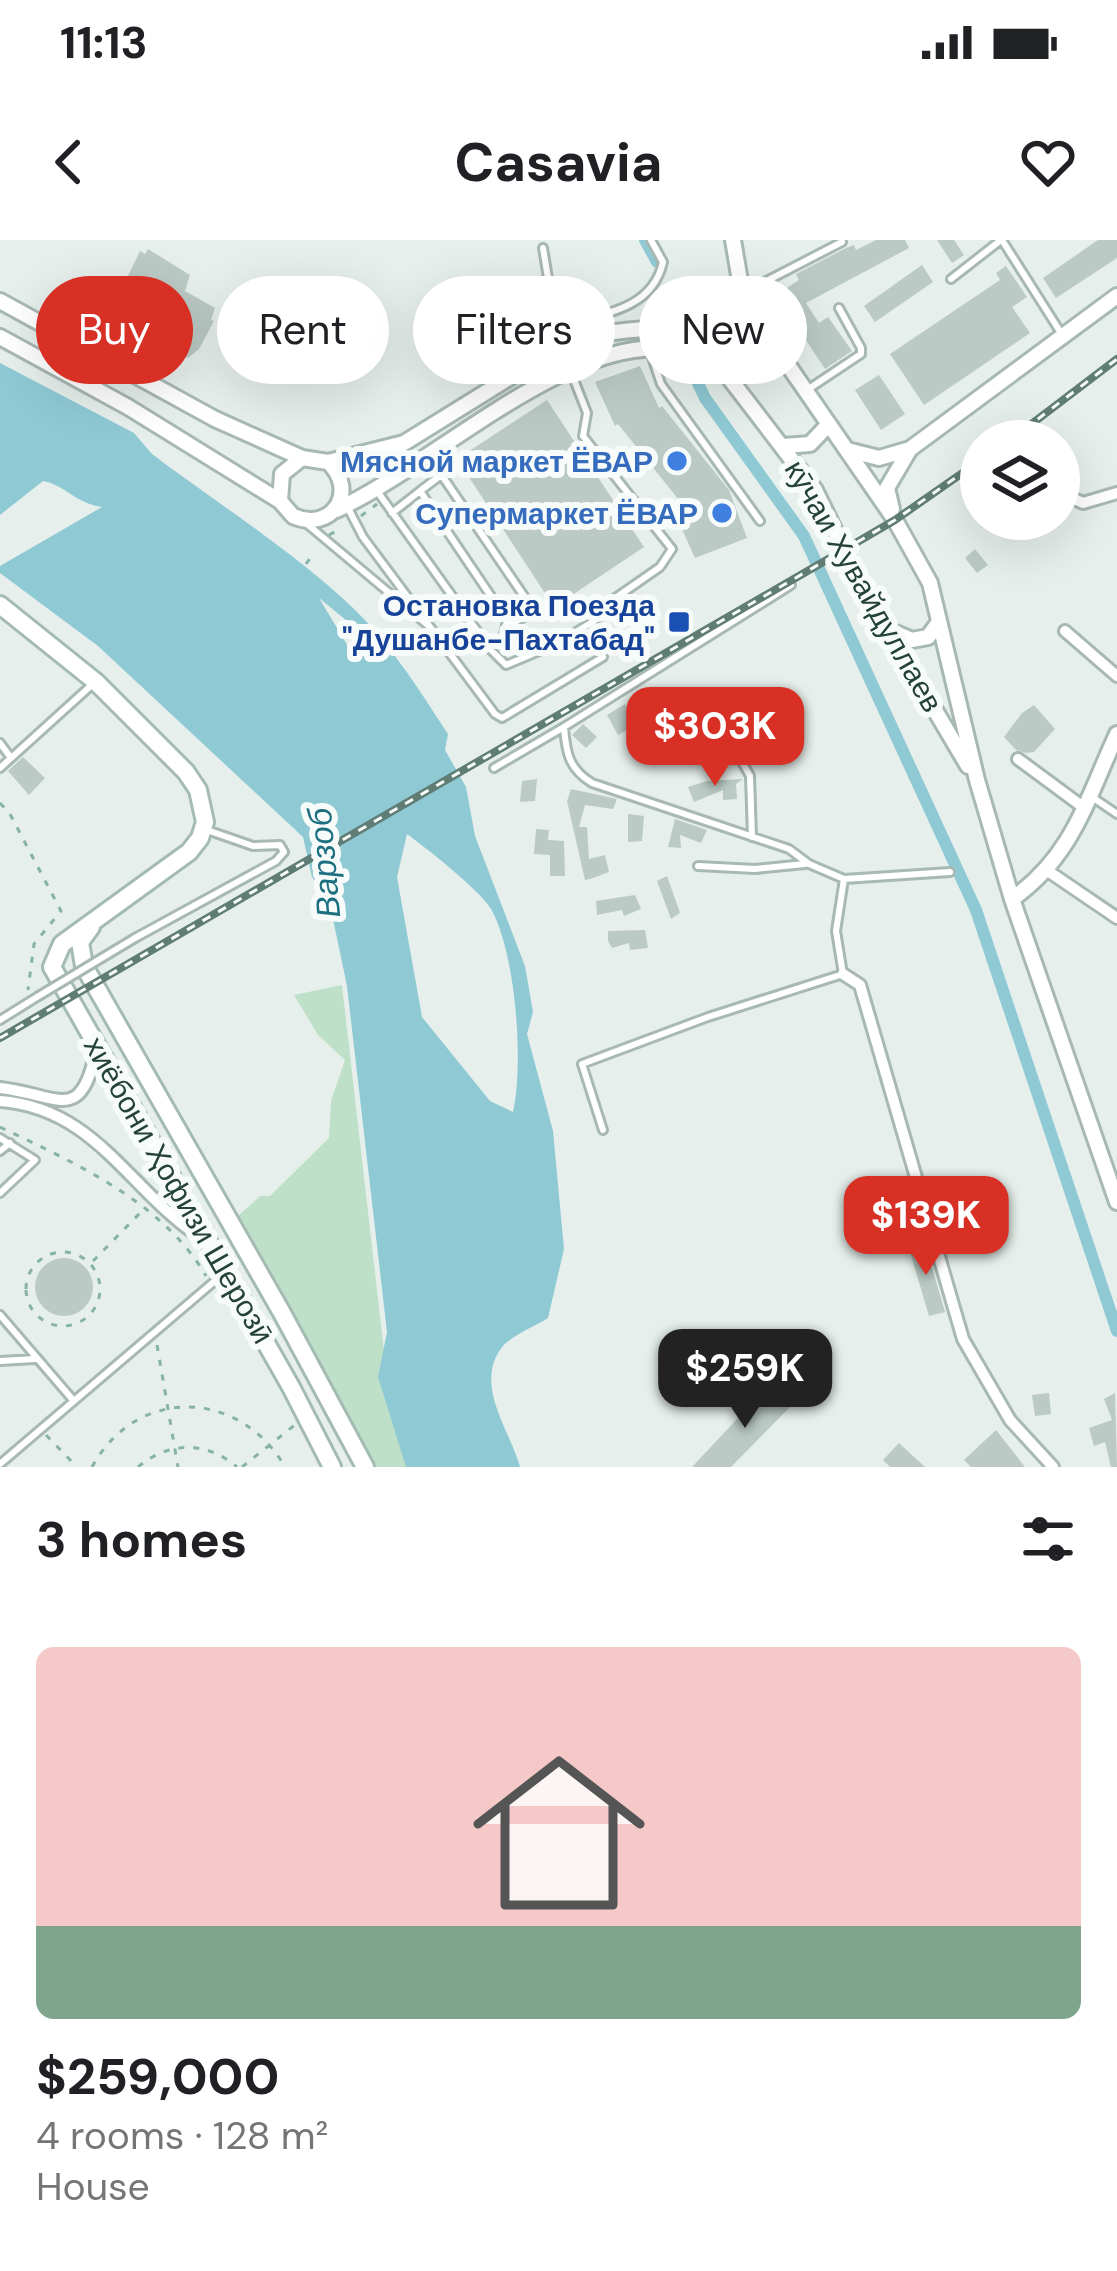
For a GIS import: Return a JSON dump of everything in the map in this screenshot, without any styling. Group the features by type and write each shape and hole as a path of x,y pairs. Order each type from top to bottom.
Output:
{"main road":[{"path":"0,605 95,682 186,772 199,790 203,829"},
{"name":"хиёбони Ҳофизи Шерозӣ","path":"203,829 190,853 58,948 52,967 211,1246 218,1277 307,1416 332,1467"},
{"name":"хиёбони Ҳофизи Шерозӣ","path":"92,926 80,947 85,966 365,1467"},
{"path":"211,1246 238,1235"}],"street":[{"name":"кӯчаи Хувайдуллаев","path":"733,240 741,276"},
{"path":"847,450 879,458 910,449 1117,296"},
{"path":"0,302 36,321"},
{"path":"0,337 36,356"},
{"path":"85,384 280,501 287,512 305,521 325,518 379,494 428,454 546,384"},
{"path":"150,384 302,458 328,462 404,443 499,384"},
{"name":"кӯчаи Хувайдуллаев","path":"735,384 815,490 886,629 977,780"},
{"name":"кӯчаи Хувайдуллаев","path":"801,384 895,520 930,583 977,780 1012,899 1117,1202"},
{"path":"784,446 810,444 829,424"},
{"path":"895,520 887,488 910,449"},
{"path":"280,501 281,474 302,458"},
{"path":"328,462 343,484 341,507"},
{"path":"1080,502 1117,493"},
{"path":"886,629 912,640 928,637 939,622"},
{"path":"1065,631 1117,676"},
{"path":"1012,899 1062,854 1117,734"},
{"path":"1018,759 1086,801"},
{"path":"1048,871 1117,918"},
{"path":"843,974 860,985 963,1340 1010,1420 1052,1467"},
{"path":"0,1088 59,1101 74,1099 88,1086 97,1048"},
{"path":"0,1101 39,1109 94,1139 182,1226 211,1246"}],"lane":[{"path":"615,311 631,306 659,280 663,262 651,240"},
{"path":"951,279 1002,240 1063,336"},
{"path":"766,276 842,242"},
{"path":"543,248 549,276"},
{"path":"806,391 861,354 839,308"},
{"path":"379,494 506,665 558,643 594,621 614,599 660,567 672,549 583,436 587,412 576,384"},
{"path":"661,384 760,521"},
{"path":"428,454 528,602 528,615 507,626"},
{"path":"392,513 441,476"},
{"path":"420,491 507,626 490,649"},
{"path":"341,507 483,700 502,718 603,657"},
{"path":"305,521 435,631"},
{"path":"494,768 791,585"},
{"path":"0,768 95,682"},
{"path":"564,727 571,766 592,783 789,850 844,879 950,872"},
{"path":"0,743 11,758"},
{"path":"736,751 750,776 752,837"},
{"path":"1086,801 1117,814"},
{"path":"0,1020 135,938 276,861 284,852 280,845 253,846 203,829"},
{"path":"698,866 808,864"},
{"path":"603,1130 582,1064 707,1017 843,974 836,931 844,879"},
{"path":"0,1138 34,1156 35,1162 0,1193"},
{"path":"0,1151 10,1142"},
{"path":"2,1458 218,1277"},
{"path":"0,1315 74,1400"},
{"path":"14,1358 20,1338"},
{"path":"0,1361 39,1360"}],"path":[{"path":"359,517 379,494"},
{"path":"327,536 340,529"},
{"path":"306,564 313,554"},
{"path":"0,803 61,911 34,944 26,1004"},
{"path":"0,1127 145,1208 218,1277"},
{"path":"92,1263 145,1208"},
{"path":"71,1251 92,1263 102,1294 94,1311 74,1324 52,1325 33,1312 25,1293 34,1265 49,1255 71,1251"},
{"path":"152,1333 178,1467"},
{"path":"92,1467 127,1428 167,1408 220,1411 244,1422 270,1443 285,1467"},
{"path":"139,1467 175,1448 205,1449 240,1467 307,1416"},
{"path":"41,1429 77,1467"}],"green space":[{"path":"342,985 388,1386 415,1467 376,1467 238,1216 260,1196 270,1196 329,1138 331,1101 345,1060 318,1035 294,995"}],"water":[{"name":"Варзоб","path":"0,363 134,433 152,454 305,566 379,636 448,734 445,750 466,787 475,836 525,966 533,1012 527,1034 553,1131 564,1249 548,1318 504,1345 491,1379 520,1467 406,1467 378,1377 387,1332 347,986 329,900 312,877 303,837 98,646 0,573 0,566 102,507 43,481 0,515","holes":["319,598 357,629 365,644 361,654 352,653","407,834 491,909 507,953 516,1009 518,1066 513,1112 490,1101 422,1017 397,877"]}],"building":[{"path":"876,240 905,240 909,248 807,302 807,276 796,274 846,248 854,245 856,250"},
{"path":"937,240 954,240 964,255 952,263"},
{"path":"1098,240 1117,240 1117,258 1056,298 1043,278"},
{"path":"148,249 190,276 128,276 140,251 145,254"},
{"path":"922,265 933,282 875,322 864,306"},
{"path":"1006,266 1027,297 1012,307 1030,333 924,405 890,354 1000,280 996,273"},
{"path":"193,296 215,308 214,321 193,354"},
{"path":"807,305 819,323 828,317 852,351 825,369 807,342"},
{"path":"639,366 639,384 648,384 659,408 729,490 747,538 695,558 682,529 695,520 615,426 596,384 615,384 615,375"},
{"path":"879,375 905,414 881,430 855,390"},
{"path":"547,400 644,547 554,607 457,459"},
{"path":"975,549 988,565 977,573 965,558"},
{"path":"625,704 635,726 618,735 607,715"},
{"path":"1034,705 1055,729 1034,752 1026,753 1004,737"},
{"path":"653,720 664,742 645,750 635,726"},
{"path":"583,724 597,737 586,748 572,735"},
{"path":"23,757 45,778 29,795 8,771"},
{"path":"537,779 535,801 520,802 522,781"},
{"path":"743,779 736,784 737,799 723,800 723,790 694,802 688,787 707,781"},
{"path":"571,789 617,799 613,809 585,805 579,827 587,827 589,859 605,855 609,872 585,880 567,801"},
{"path":"628,814 644,816 642,841 628,842"},
{"path":"675,819 707,830 701,843 680,835 681,848 668,847"},
{"path":"536,829 549,830 548,840 564,841 565,876 550,876 550,855 534,854"},
{"path":"667,876 680,913 671,919 657,881"},
{"path":"635,895 641,909 624,916 622,910 597,915 596,901"},
{"path":"645,930 648,948 630,950 629,943 612,948 608,941 608,931"},
{"path":"924,1240 945,1312 929,1316 908,1245"},
{"path":"64,1258 84,1267 93,1287 84,1307 64,1316 44,1307 35,1287 44,1267"},
{"path":"768,1386 790,1407 731,1467 692,1467"},
{"path":"1049,1393 1051,1414 1035,1416 1032,1395"},
{"path":"1115,1393 1117,1467 1111,1467 1105,1442 1094,1446 1089,1428 1112,1420 1104,1399"},
{"path":"996,1430 1025,1467 971,1467 964,1460"},
{"path":"899,1443 925,1467 890,1467 883,1460"}],"waterway":[{"path":"645,240 657,262"},
{"path":"698,384 804,536 976,910 1117,1331"}],"railway":[{"path":"1037,420 1117,359"},
{"path":"0,1038 895,520 960,475"}],"place":[{"name":"Мясной маркет ЁВАР","path":"677,461"},
{"name":"Супермаркет ЁВАР","path":"722,513"},
{"name":"Остановка Поезда \"Душанбе-Пахтабад\"","path":"679,622"}]}
